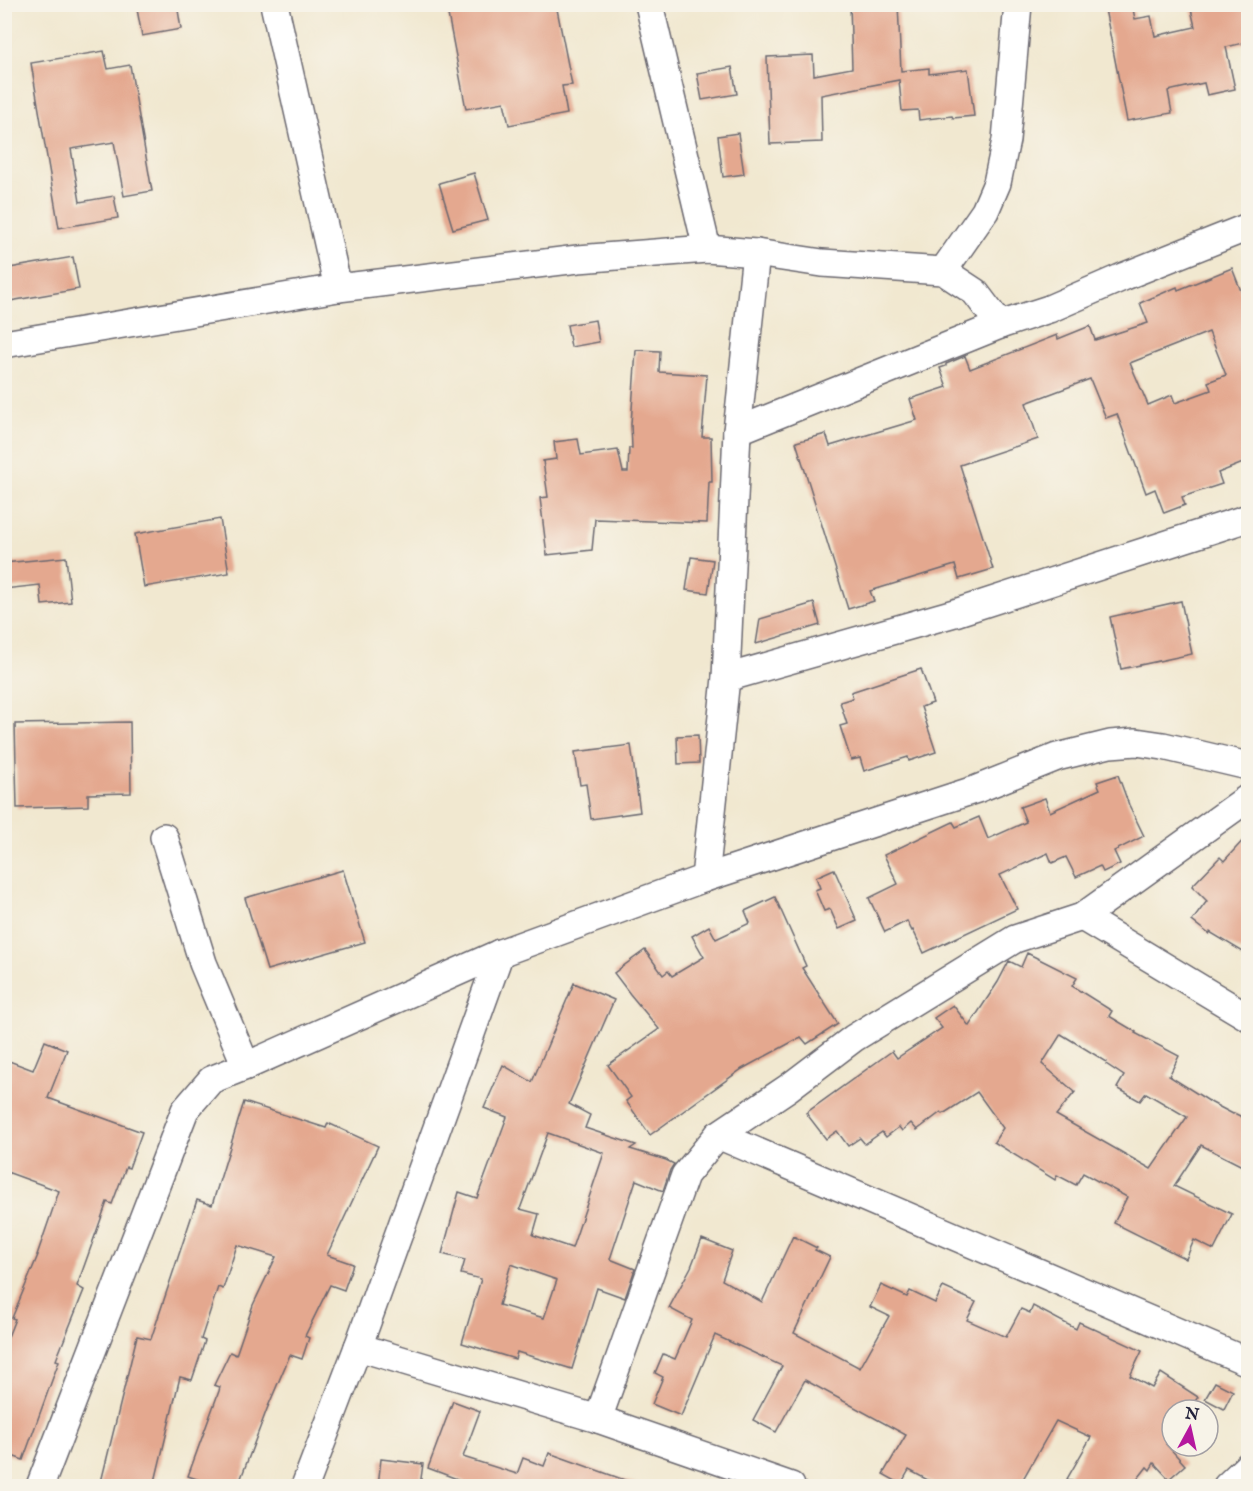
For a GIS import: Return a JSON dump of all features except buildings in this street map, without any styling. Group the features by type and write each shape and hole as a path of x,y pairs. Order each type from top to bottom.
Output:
{"street":[{"path":"274,4 338,288"},
{"path":"649,4 707,249"},
{"path":"943,271 986,211 997,183 1006,140 1018,4"},
{"path":"736,431 1000,325 1050,309 1248,227"},
{"path":"4,344 338,288 578,259 707,249 756,253 822,263 943,271 975,292 1000,325"},
{"path":"705,878 726,678 736,431 756,253"},
{"path":"726,678 958,612 1248,518"},
{"path":"40,1486 185,1110 211,1080 500,953 705,878 977,789 1057,758 1110,744 1136,742 1248,766"},
{"path":"598,1419 685,1175 718,1135 788,1088 854,1038 1015,939 1082,917 1248,798"},
{"path":"164,837 202,963 246,1066"},
{"path":"1082,917 1248,1017"},
{"path":"305,1486 358,1347 500,953"},
{"path":"718,1135 1248,1362"},
{"path":"358,1347 598,1419 791,1486"},
{"path":"1227,1486 1248,1466"}]}
